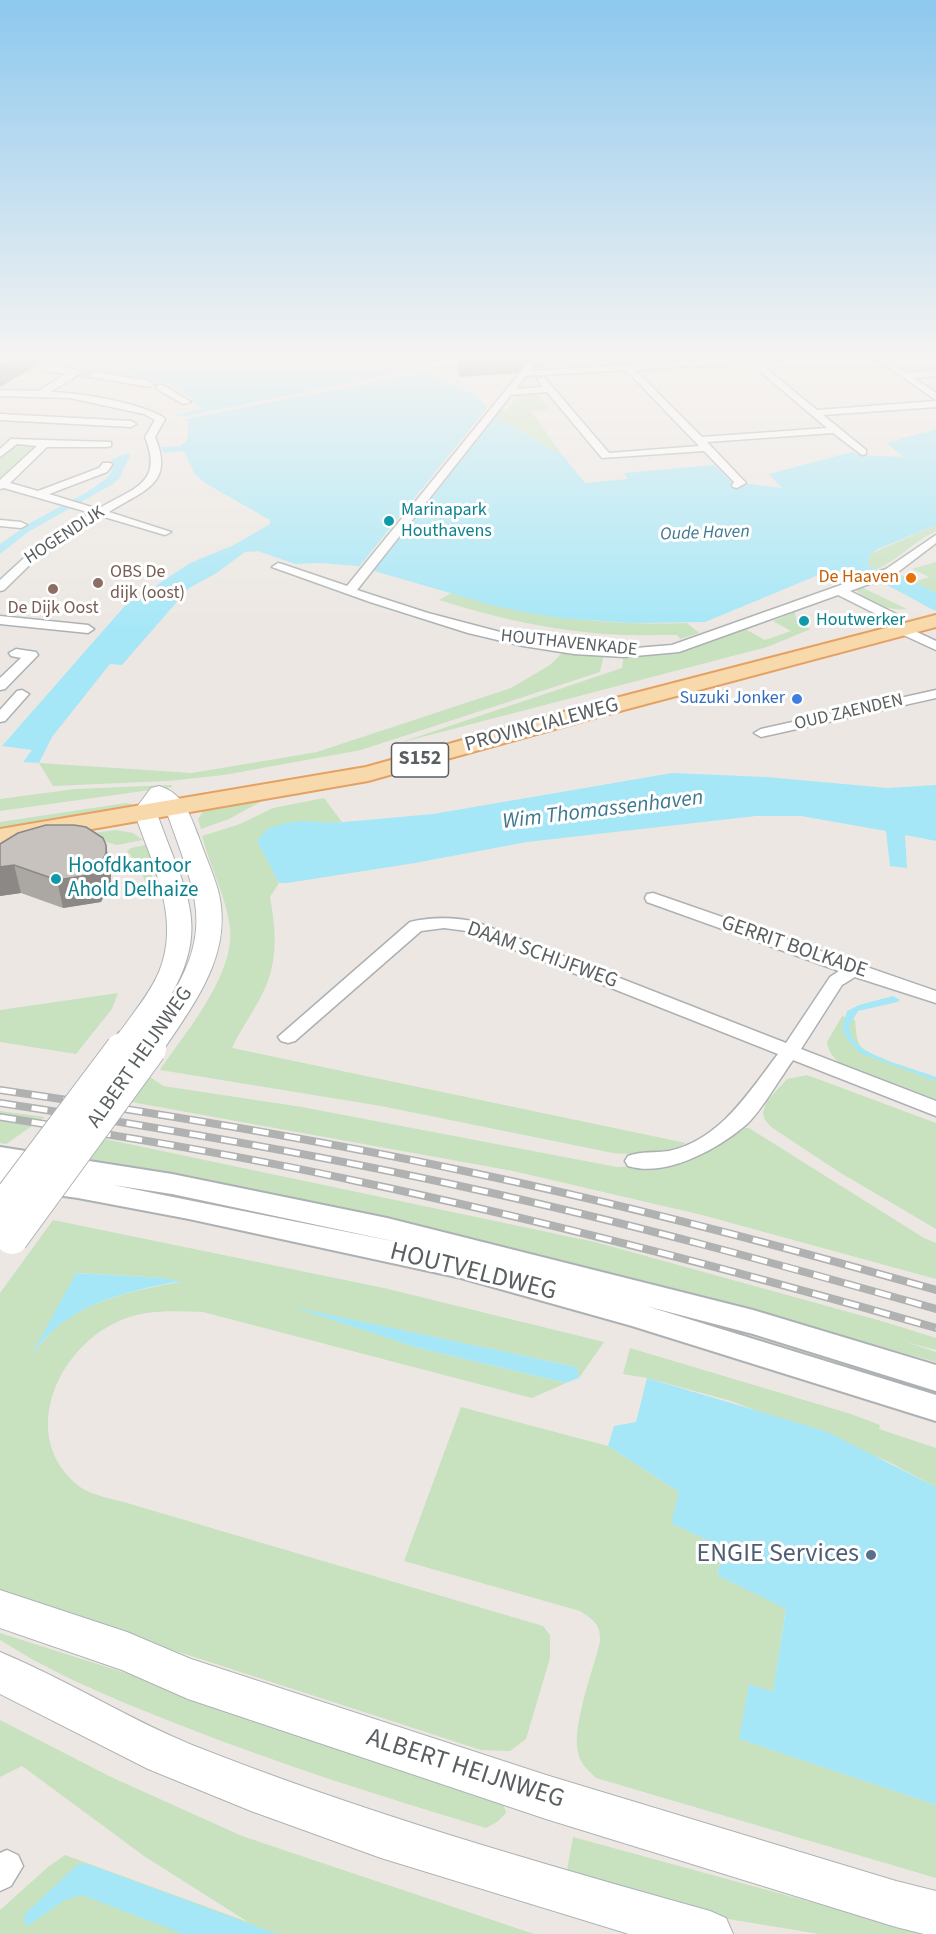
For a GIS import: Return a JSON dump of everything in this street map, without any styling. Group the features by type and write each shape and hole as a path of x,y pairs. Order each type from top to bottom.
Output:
{"main road":[{"name":"PROVINCIALEWEG","path":"0,837 359,759 932,613"},
{"name":"PROVINCIALEWEG","path":"0,817 160,804"},
{"name":"ALBERT HEIJNWEG","path":"4,1235 142,1040 188,993 200,970 209,935 206,890 160,804"},
{"name":"ALBERT HEIJNWEG","path":"0,1609 127,1652 188,1679 546,1797 936,1914"},
{"path":"0,1672 186,1764 286,1802 526,1882 710,1934"}],"street":[{"path":"1,484 41,448"},
{"name":"HOGENDIJK","path":"0,587 40,549 141,490 154,477 158,465 154,448"},
{"path":"350,591 464,448"},
{"path":"599,448 606,456 669,448"},
{"path":"708,448 741,483 737,485"},
{"path":"857,448 862,452"},
{"path":"37,495 103,470 107,465"},
{"path":"1,484 165,532"},
{"path":"0,523 21,525"},
{"name":"HOUTHAVENKADE","path":"278,567 472,632 560,647 632,652 674,649 890,572 936,538"},
{"path":"918,551 936,554"},
{"path":"839,590 892,623 936,646"},
{"path":"825,595 892,623"},
{"path":"0,620 88,629"},
{"path":"0,686 31,655 16,653"},
{"path":"0,718 22,694"},
{"name":"OUD ZAENDEN","path":"761,733 936,694"},
{"name":"GERRIT BOLKADE","path":"653,898 853,970 936,997"},
{"name":"DAAM SCHIJFWEG","path":"288,1037 416,926 444,923 470,926 936,1109"},
{"path":"635,1161 673,1158 707,1143 741,1118 790,1051 836,981 853,970"},
{"name":"HOUTVELDWEG","path":"0,1157 172,1184 387,1229 753,1322 936,1378"},
{"name":"HOUTVELDWEG","path":"0,1177 78,1188 189,1209 461,1267 632,1314 936,1408"}],"green space":[{"path":"12,448 36,448 3,480 0,479 0,459"},
{"path":"550,448 557,448 563,456"},
{"path":"936,525 936,531 891,561 875,570 870,567 868,561 870,554"},
{"path":"936,562 936,593 908,580 895,579 901,575 917,581 929,577 912,569"},
{"path":"861,587 907,609 886,608 872,603 856,590"},
{"path":"451,593 510,608 568,618 626,623 687,623 699,633 680,639 677,635 614,635 534,625 439,600"},
{"path":"795,612 797,624 811,629 767,647 399,743 622,668 624,654 673,654 745,629 765,640 791,631 773,621"},
{"path":"564,651 604,654 600,672 361,750 224,775 168,781 53,786 39,763 192,773 317,752 511,688 550,665"},
{"path":"171,785 172,787 0,811 0,799 75,789"},
{"path":"273,795 229,819 201,829 198,819 206,807"},
{"path":"324,798 342,822 257,840 279,883 270,897 274,929 273,960 264,990 232,1048 686,1143 660,1152 613,1153 381,1106 160,1070 217,984 225,965 229,946 228,916 202,836 240,824 273,808"},
{"path":"126,803 132,804 135,808 0,829 0,822"},
{"path":"116,830 133,833 143,840 117,845 70,836"},
{"path":"145,845 152,863 152,883 146,884 139,866 127,851"},
{"path":"118,993 112,1009 76,1054 0,1042 0,1010"},
{"path":"842,1016 855,1020 859,1044 864,1050 883,1061 936,1079 936,1102 843,1065 837,1060 830,1052 827,1042"},
{"path":"807,1075 936,1123 936,1229 839,1172 771,1127 765,1120 763,1113 766,1102 787,1079"},
{"path":"149,1076 163,1086 302,1107 617,1167 642,1166 742,1128 749,1128 924,1238 936,1243 936,1279 702,1215 513,1171 131,1102"},
{"path":"0,1111 45,1117 6,1144 0,1143"},
{"path":"105,1139 595,1242 936,1338 936,1350 906,1342 936,1352 936,1362 685,1292 462,1236 90,1159"},
{"path":"53,1220 384,1288 604,1342 579,1378 577,1367 301,1309 418,1348 566,1383 532,1398 203,1312 159,1312 127,1318 95,1335 77,1353 62,1374 52,1397 48,1420 51,1444 61,1466 79,1486 89,1492 543,1626 550,1635 550,1658 526,1739 510,1751 481,1750 0,1594 0,1293","holes":["77,1273 163,1278 179,1282 131,1292 85,1309 57,1326 35,1350"]},
{"path":"630,1348 851,1414 880,1425 879,1429 936,1448 936,1487 887,1461 731,1401 647,1378 623,1374"},
{"path":"461,1407 608,1446 679,1492 724,1548 717,1575 786,1608 773,1693 749,1684 740,1739 936,1805 936,1878 596,1778 581,1760 577,1741 580,1713 600,1642 596,1624 580,1611 404,1561"},
{"path":"0,1633 280,1722 502,1800 506,1813 486,1828 256,1754 88,1687 21,1653 0,1640"},
{"path":"0,1720 111,1777 242,1836 534,1934 0,1934 0,1910 48,1867 65,1855 248,1922 144,1856 22,1766 0,1777"},
{"path":"573,1837 922,1934 819,1934 704,1915 567,1870"}],"water":[{"name":"Oude Haven","path":"162,448 550,448 563,456 585,483 627,479 624,473 715,465 735,486 750,484 782,488 769,474 852,452 869,456 904,457 893,448 936,448 936,525 878,549 870,554 868,561 870,567 912,581 936,593 936,611 884,583 842,571 828,571 705,622 631,623 560,618 495,606 357,566 320,563 295,564 258,551 245,552 215,574 189,588 122,665 110,664 52,737 39,763 23,762 32,750 2,746 130,600 150,595 157,585 190,563 234,545 270,524 270,520 205,483 194,473 184,451 164,453"},
{"path":"128,453 130,456 122,475 113,484 28,532 0,554 0,544 30,523 106,479 112,471 110,469 113,468 112,459"},
{"name":"Wim Thomassenhaven","path":"672,773 766,777 888,788 936,785 936,841 905,835 907,868 890,866 886,831 801,816 756,816 527,842 415,863 279,883 257,841 267,829 286,823 302,821 333,823 433,814"},
{"path":"893,996 900,1000 858,1011 849,1026 852,1037 856,1043 871,1053 936,1077 936,1081 860,1053 842,1029 847,1011 859,1005"},
{"path":"76,1273 181,1281 116,1296 86,1309 58,1326 32,1354"},
{"path":"293,1307 577,1367 579,1378 566,1383 418,1348"},
{"path":"647,1378 825,1431 936,1487 936,1805 739,1739 749,1684 773,1692 786,1609 717,1575 724,1548 671,1523 679,1492 608,1446 614,1426 636,1422"},
{"path":"78,1864 88,1864 277,1934 183,1934 82,1895 65,1900 26,1927 24,1915"}],"pier":[{"path":"454,448 471,448 373,572 357,569"}],"building":[{"path":"46,825 86,827 103,838 106,853 96,874 57,880 14,865 0,867 0,844 18,833"}],"railway":[{"path":"0,1090 235,1127 469,1172 704,1227 936,1290"},
{"path":"0,1103 235,1142 469,1188 704,1245 936,1309"},
{"path":"0,1117 223,1154 429,1197 647,1249 936,1328"}],"place":[{"name":"Marinapark Houthavens","path":"389,521"},
{"name":"De Haaven","path":"911,578"},
{"name":"OBS De dijk (oost)","path":"98,583"},
{"name":"De Dijk Oost","path":"53,589"},
{"name":"Houtwerker","path":"804,621"},
{"name":"Suzuki Jonker","path":"797,699"},
{"name":"Hoofdkantoor Ahold Delhaize","path":"56,879"},
{"name":"ENGIE Services","path":"871,1555"}]}
